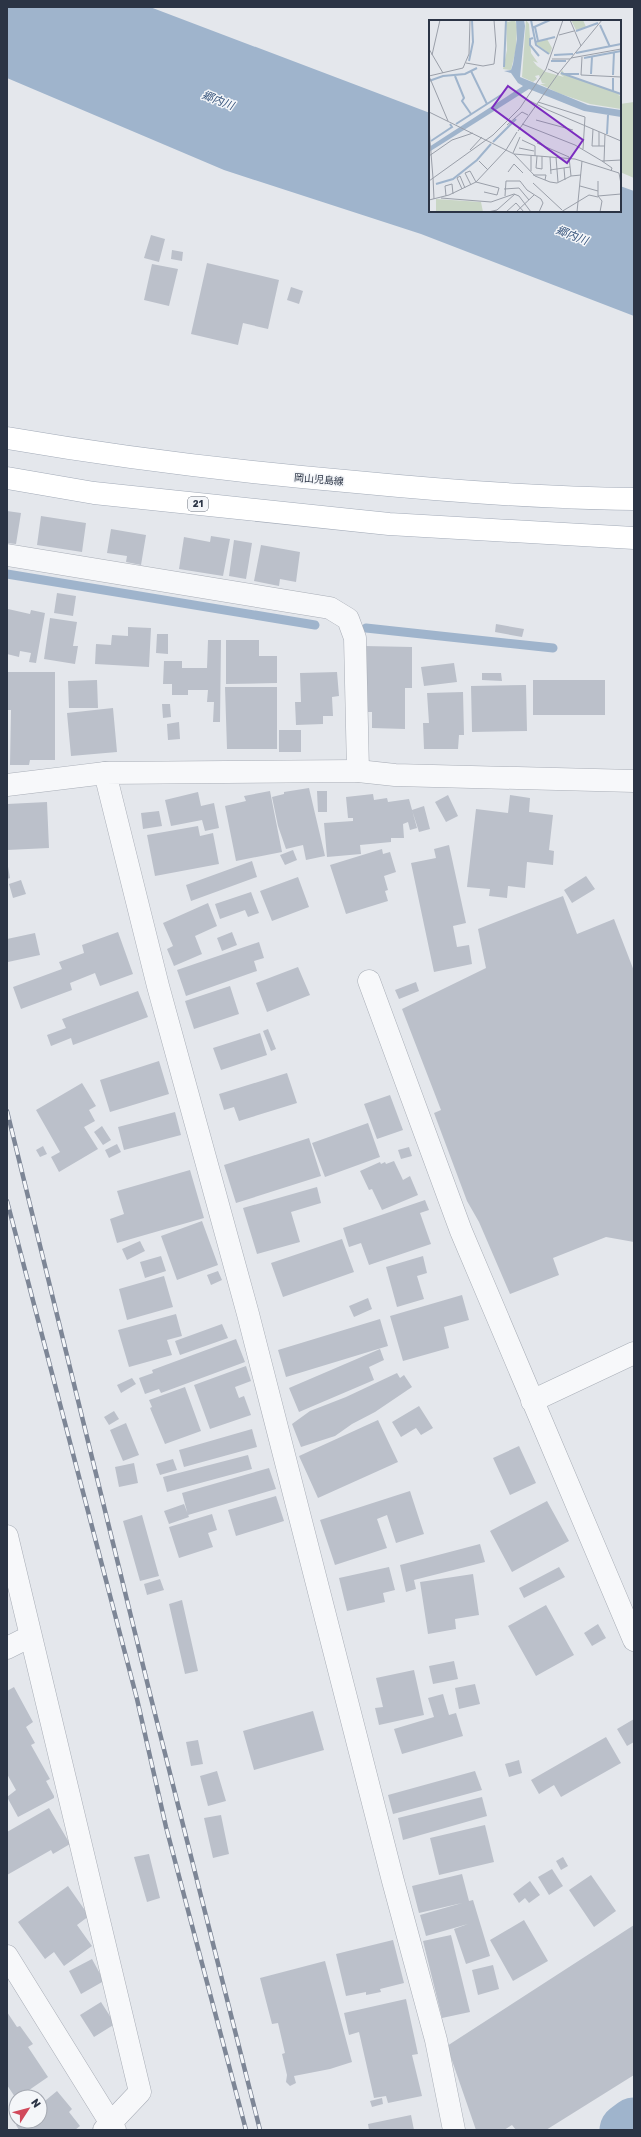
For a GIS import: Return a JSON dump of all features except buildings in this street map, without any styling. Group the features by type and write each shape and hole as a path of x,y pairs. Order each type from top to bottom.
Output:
{"main road":[{"name":"岡山児島線","path":"7,438 110,455 276,475 566,498 634,499"},
{"name":"21","path":"7,478 94,493 389,524 634,538"}],"street":[{"path":"7,556 330,608 348,619 355,638 358,771"},
{"path":"7,785 105,774 358,771 395,775 634,781"},
{"path":"105,774 158,986 248,1314 393,1881 436,2040 454,2130"},
{"path":"369,982 461,1232 634,1640"},
{"path":"532,1401 634,1353"},
{"path":"7,1536 140,2092 110,2128 7,1956"},
{"path":"7,1648 31,1636"}],"green space":[{"path":"634,102 634,178 621,172 621,104"}],"water":[{"name":"郷内川","path":"7,7 150,7 429,113 429,212 621,212 621,186 634,191 634,316 421,234 224,170 7,78"}],"waterway":[{"path":"7,574 315,625"},
{"path":"366,628 553,648"},
{"path":"626,2130 634,2124"}],"railway":[{"path":"7,1111 150,1694 260,2130"},
{"path":"7,1201 137,1699 166,1827 246,2130"}]}
